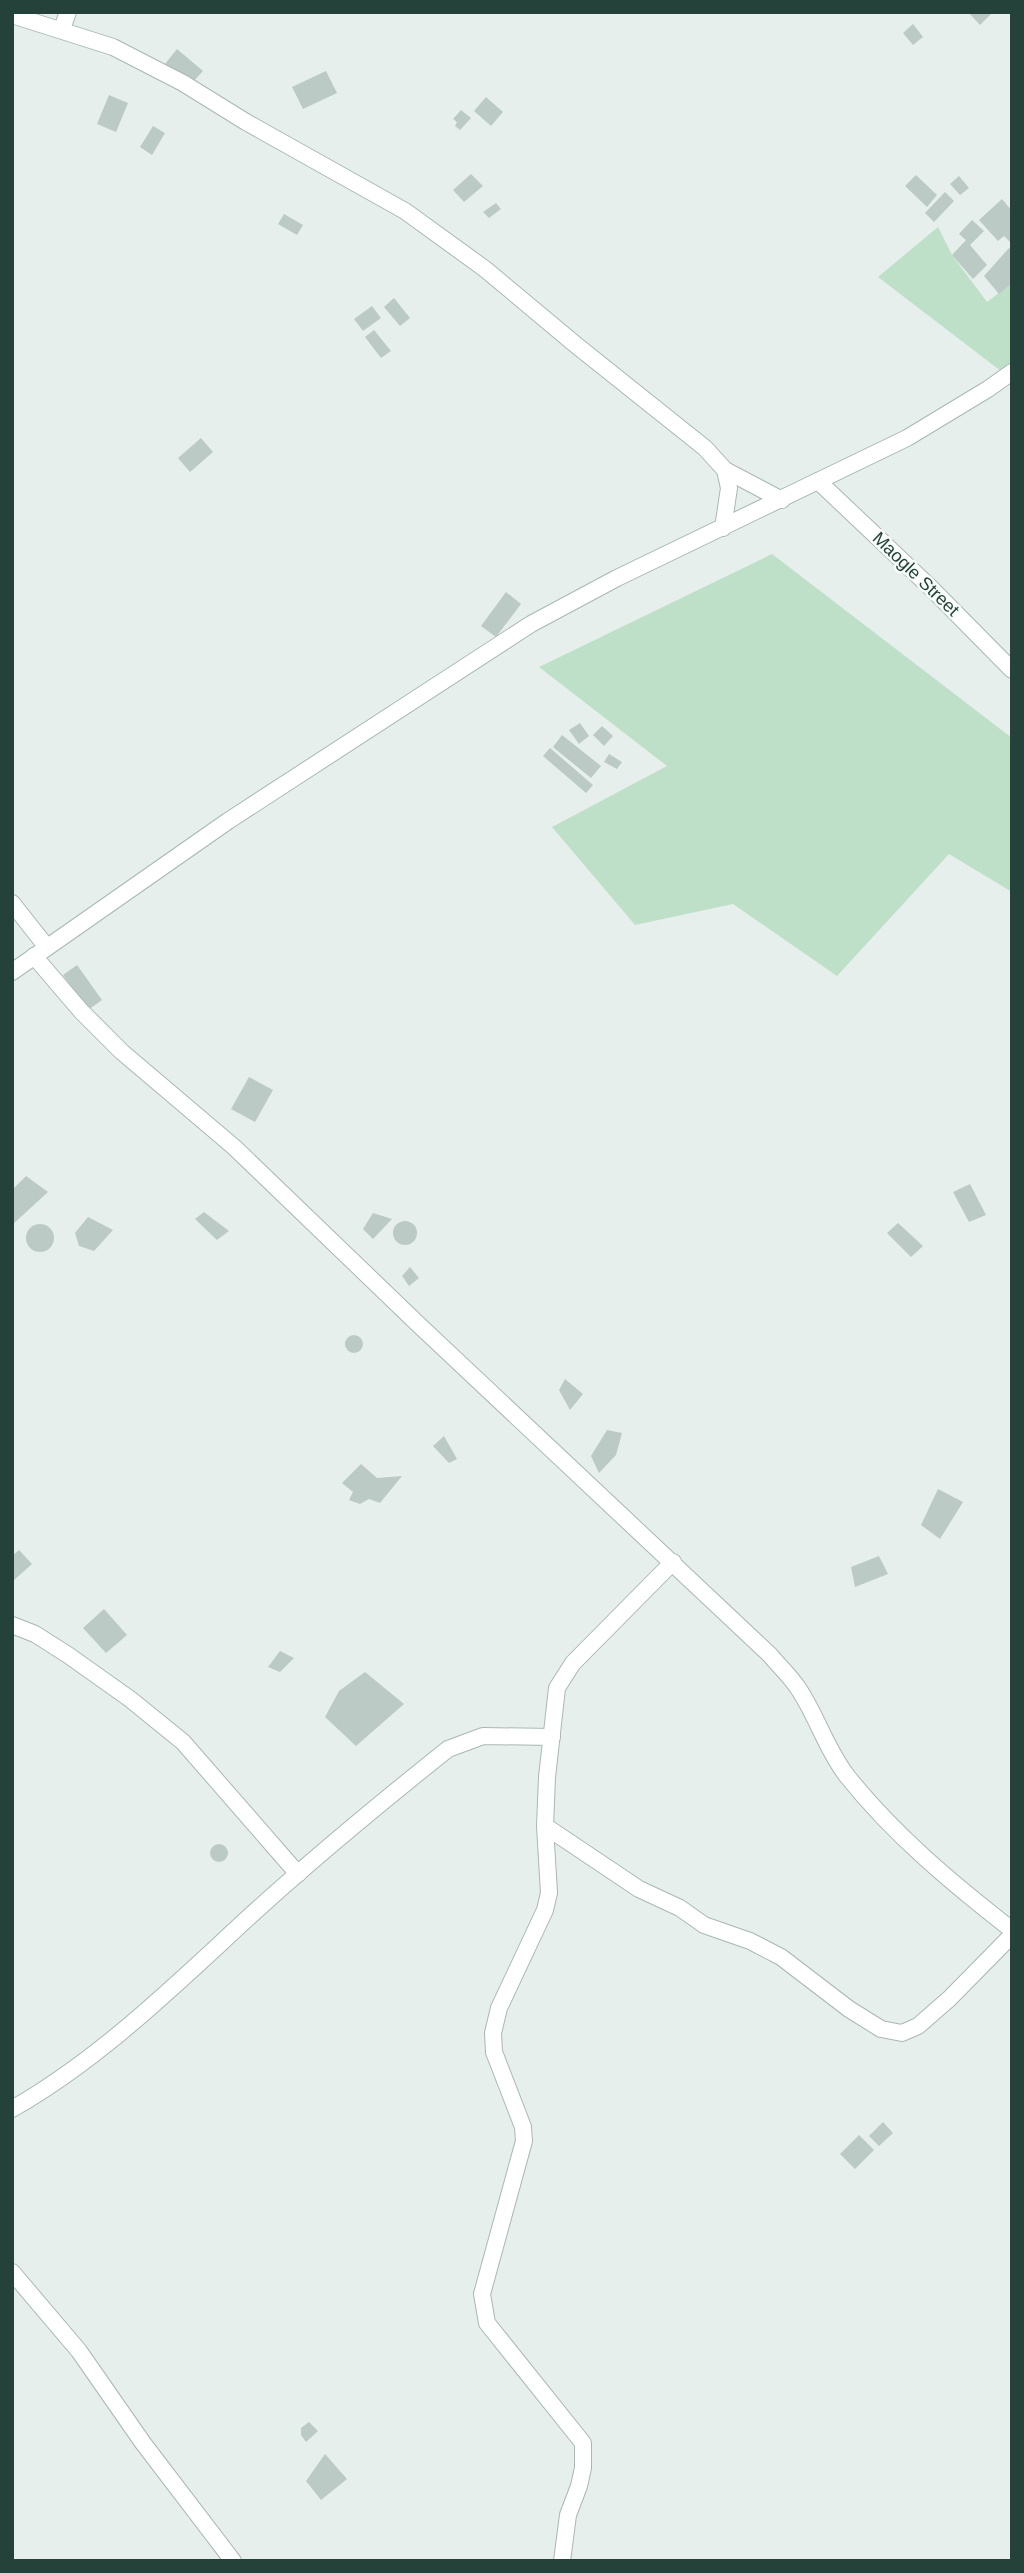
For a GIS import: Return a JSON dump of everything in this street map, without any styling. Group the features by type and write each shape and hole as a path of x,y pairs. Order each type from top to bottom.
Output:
{"street":[{"path":"62,29 68,12"},
{"path":"12,15 113,47 183,83 246,122 405,211 485,269 705,447 725,470 782,500"},
{"path":"12,972 228,821 531,624 617,578 907,438 1012,372"},
{"path":"723,528 730,488 725,470"},
{"name":"Maogle Street","path":"818,481 932,589 1012,670"},
{"path":"12,902 40,951 81,1011 122,1052 234,1147 770,1655 798,1687 830,1752 848,1778 903,1836 961,1891 1012,1933 949,1999 918,2026 902,2033 881,2029 849,2009 781,1957 750,1941 704,1925 680,1908 639,1889 545,1826"},
{"path":"562,2561 568,2515 583,2468 583,2443 487,2323 482,2294 524,2141 523,2127 494,2052 493,2033 499,2008 545,1910 549,1893 545,1826 556,1688 573,1664 673,1562"},
{"path":"12,1625 35,1634 68,1655 130,1699 183,1742 299,1874"},
{"path":"12,2109 69,2071 141,2016 299,1874 448,1749 483,1736 552,1737"},
{"path":"12,2272 79,2351 223,2558"}],"green space":[{"path":"938,227 952,255 987,302 1012,283 1010,378 878,277"},
{"path":"772,554 1012,738 1012,892 949,854 837,976 733,904 635,925 552,827 667,766 539,667"}],"building":[{"path":"968,12 993,12 980,25"},
{"path":"913,24 923,37 913,45 903,33"},
{"path":"177,49 203,71 190,85 165,64"},
{"path":"326,71 337,93 303,109 292,87"},
{"path":"109,95 128,103 116,132 97,124"},
{"path":"486,97 503,112 491,126 474,111"},
{"path":"461,110 471,118 460,130 453,119"},
{"path":"153,126 165,133 152,155 140,147"},
{"path":"471,174 483,186 464,202 453,190"},
{"path":"916,175 937,195 927,207 905,186"},
{"path":"959,176 969,188 960,195 950,184"},
{"path":"945,192 954,201 934,222 925,213"},
{"path":"1002,199 1012,211 1012,244 1004,236 998,241 979,220"},
{"path":"496,203 501,209 489,218 483,212"},
{"path":"284,214 303,225 297,235 278,224"},
{"path":"972,220 984,231 970,245 987,265 973,279 952,255 966,240 959,234"},
{"path":"1009,248 1012,250 1012,283 999,294 984,276"},
{"path":"394,298 410,318 400,326 384,307"},
{"path":"372,306 381,318 363,331 354,319"},
{"path":"374,330 391,351 381,358 365,337"},
{"path":"201,438 213,452 190,472 178,458"},
{"path":"506,592 521,604 496,637 481,626"},
{"path":"580,723 589,736 579,744 569,730"},
{"path":"602,726 613,736 604,746 593,735"},
{"path":"562,735 601,766 591,778 553,747"},
{"path":"550,748 593,785 586,793 543,756"},
{"path":"609,754 622,762 617,769 604,762"},
{"path":"77,965 102,1000 88,1010 63,975"},
{"path":"249,1077 273,1090 255,1122 231,1109"},
{"path":"26,1176 48,1192 12,1225 12,1190"},
{"path":"970,1184 986,1215 969,1222 953,1192"},
{"path":"204,1212 229,1231 217,1240 195,1219"},
{"path":"373,1213 392,1219 373,1239 363,1229"},
{"path":"88,1217 113,1230 94,1251 79,1246 75,1233"},
{"path":"405,1221 416,1228 417,1233 410,1244 405,1245 394,1238 393,1233 400,1222"},
{"path":"898,1223 923,1246 911,1257 887,1233"},
{"path":"40,1224 50,1228 54,1238 50,1248 40,1252 30,1248 26,1238 30,1228"},
{"path":"410,1267 419,1278 409,1286 402,1276"},
{"path":"354,1335 362,1340 363,1344 358,1352 354,1353 346,1348 345,1344 350,1336"},
{"path":"565,1379 583,1394 570,1410 559,1390"},
{"path":"607,1430 622,1433 616,1455 599,1473 591,1456"},
{"path":"444,1436 457,1459 449,1463 433,1446"},
{"path":"361,1464 377,1478 402,1476 380,1503 369,1499 360,1504 349,1500 353,1492 342,1483"},
{"path":"938,1489 963,1502 940,1539 921,1525"},
{"path":"19,1550 32,1564 12,1582 12,1556"},
{"path":"879,1556 888,1574 855,1587 851,1567"},
{"path":"104,1609 127,1635 106,1653 83,1628"},
{"path":"280,1651 294,1658 280,1672 268,1667"},
{"path":"365,1672 404,1704 356,1746 325,1717 339,1691"},
{"path":"219,1844 225,1847 228,1853 225,1859 219,1862 213,1859 210,1853 213,1847"},
{"path":"883,2122 893,2133 879,2146 869,2136"},
{"path":"859,2135 874,2150 855,2169 840,2154"},
{"path":"309,2422 318,2431 306,2442 301,2435 301,2428"},
{"path":"325,2454 347,2479 321,2500 306,2481"}]}
